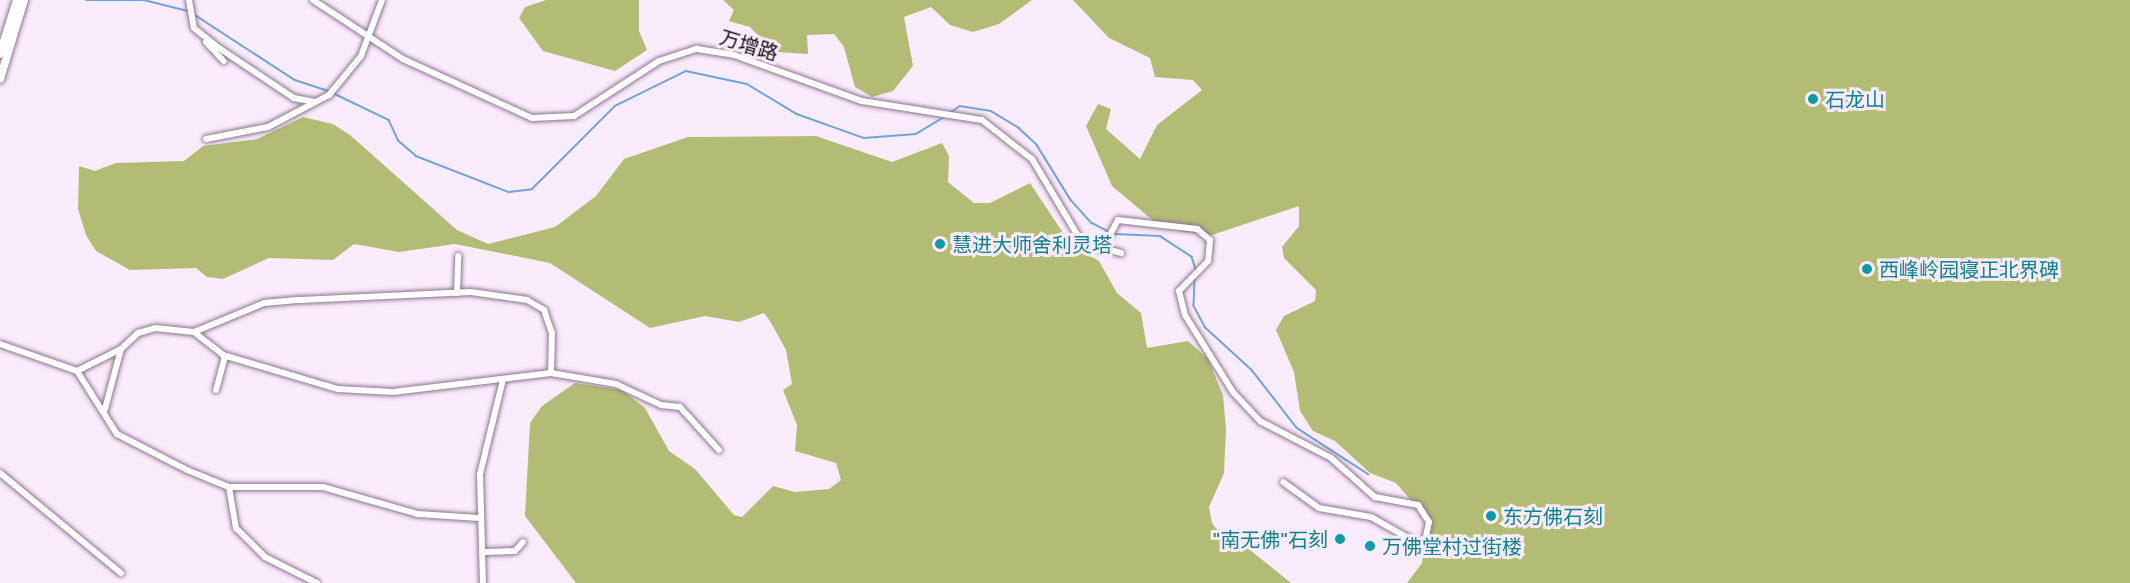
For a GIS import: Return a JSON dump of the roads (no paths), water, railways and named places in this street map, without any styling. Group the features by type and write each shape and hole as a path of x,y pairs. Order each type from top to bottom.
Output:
{"main road":[{"path":"0,54 17,0"},
{"path":"0,79 24,0"}],"street":[{"path":"189,0 194,9 192,20 224,61"},
{"name":"万增路","path":"313,0 368,36 471,92 532,118 574,116 659,61 697,49 725,52 862,101 982,120 1019,145 1070,227 1082,241 1121,253"},
{"path":"206,139 268,127 322,99 339,83 361,56 382,0"},
{"path":"200,33 294,98 315,103"},
{"path":"1102,249 1111,228 1118,220 1197,229 1213,248 1200,270 1179,291 1185,315 1248,411 1331,458 1375,497 1418,505 1429,522 1425,541 1417,543 1371,517 1319,508 1283,482"},
{"path":"457,293 458,256"},
{"path":"77,371 121,350 138,333 155,328 194,332 264,303 457,293 538,304 552,333 551,373"},
{"path":"194,332 225,356 363,392 503,380 551,373 616,384 661,405 680,407 719,450"},
{"path":"0,344 77,371 105,409 122,438 229,487 323,487 418,514 479,518"},
{"path":"105,409 121,350"},
{"path":"216,390 225,356"},
{"path":"483,583 485,552 479,518 484,446 503,380"},
{"path":"0,473 121,573"},
{"path":"229,487 236,528 265,557 317,583"},
{"path":"485,552 515,551 523,542"}],"waterway":[{"path":"86,0 142,0"},
{"path":"144,0 188,11"},
{"path":"195,15 295,80 328,91"},
{"path":"333,93 389,120 399,141 416,156 509,192 532,189 615,106 686,71 747,84 797,114 864,138 916,134 943,118"},
{"path":"950,113 960,106 991,111 1019,128 1037,145 1071,200 1092,223 1110,232"},
{"path":"1115,234 1160,236 1192,257 1196,269"},
{"path":"1195,277 1194,306 1205,327 1252,370 1297,428 1368,474"}],"place":[{"name":"石龙山","path":"1813,99"},
{"name":"慧进大师舍利灵塔","path":"940,244"},
{"name":"西峰岭园寝正北界碑","path":"1867,269"},
{"name":"东方佛石刻","path":"1491,516"},
{"name":"\"南无佛\"石刻","path":"1340,539"},
{"name":"万佛堂村过街楼","path":"1370,546"}]}
